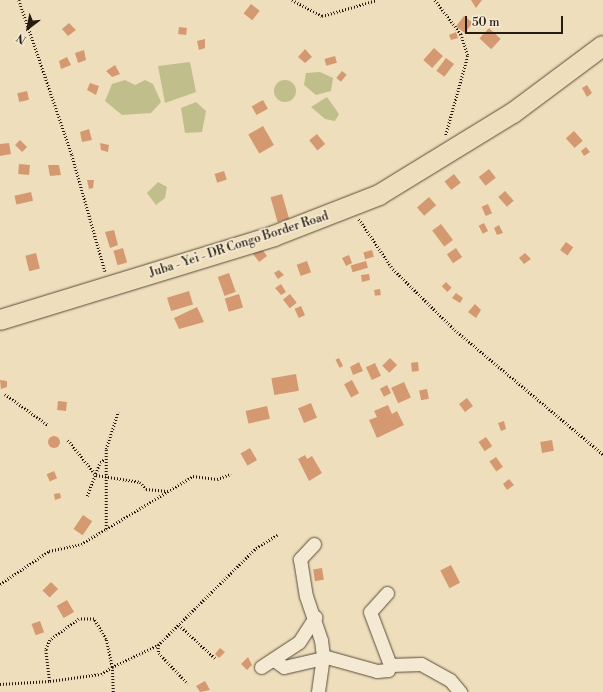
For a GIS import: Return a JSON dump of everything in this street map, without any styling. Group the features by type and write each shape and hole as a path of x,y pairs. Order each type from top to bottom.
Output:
{"main road":[{"name":"Juba - Yei - DR Congo Border Road","path":"0,320 274,236 352,206 442,159 603,46"}],"street":[{"path":"314,544 300,559 306,596 315,617 323,657 318,692"},
{"path":"274,660 284,667 323,657 377,671 388,670 390,665 370,612 387,593"},
{"path":"261,667 274,660 299,642 315,617"},
{"path":"390,665 421,664 450,680 460,692"}],"path":[{"path":"19,0 72,156 109,287"},
{"path":"292,0 322,16 377,0"},
{"path":"435,0 461,34 468,56 449,116 442,159"},
{"path":"352,206 368,236 393,269 455,330 603,454"},
{"path":"5,394 48,426"},
{"path":"106,529 106,459 118,412"},
{"path":"68,440 96,475 140,482 146,489 169,491"},
{"path":"87,496 100,462 106,459"},
{"path":"0,584 49,551 81,544 193,476 217,479 231,474"},
{"path":"0,684 50,681 101,674 112,667 158,645 256,548 278,535"},
{"path":"50,681 46,650 50,640 79,619 94,619 101,627 112,667 113,692"},
{"path":"179,625 215,658"},
{"path":"158,645 159,653 188,684"}],"shaded area":[{"path":"190,62 196,92 165,103 158,66"},
{"path":"320,72 333,78 331,91 316,95 304,85 306,73"},
{"path":"125,80 135,85 145,80 153,84 161,102 151,113 122,115 105,101 112,84"},
{"path":"285,80 293,83 296,91 293,99 285,102 277,99 274,91 277,83"},
{"path":"327,97 339,114 335,121 325,119 311,107"},
{"path":"196,102 206,111 202,132 185,133 181,108"},
{"path":"158,182 167,187 165,198 156,205 147,193"}],"building":[{"path":"471,0 482,0 476,8"},
{"path":"251,4 260,11 252,20 244,13"},
{"path":"464,16 473,23 465,33 456,26"},
{"path":"69,23 76,30 68,36 62,29"},
{"path":"179,27 187,28 186,35 178,34"},
{"path":"489,28 501,39 491,49 479,38"},
{"path":"456,32 458,38 451,40 449,35"},
{"path":"205,39 205,48 199,50 197,41"},
{"path":"434,48 443,56 432,68 423,60"},
{"path":"305,49 312,57 305,63 298,57"},
{"path":"84,50 86,60 78,63 75,53"},
{"path":"335,56 337,63 326,66 324,59"},
{"path":"67,57 71,65 61,69 59,61"},
{"path":"446,58 454,64 444,77 436,71"},
{"path":"115,65 120,74 112,77 106,71"},
{"path":"342,71 347,75 341,82 336,78"},
{"path":"90,83 99,86 96,95 87,90"},
{"path":"587,85 592,93 587,97 582,88"},
{"path":"27,91 29,100 19,102 17,93"},
{"path":"263,100 268,109 256,115 252,106"},
{"path":"263,126 274,145 259,154 248,134"},
{"path":"89,129 92,140 82,142 80,132"},
{"path":"574,131 583,141 575,148 566,138"},
{"path":"317,134 325,144 317,150 309,140"},
{"path":"20,140 27,147 22,152 15,145"},
{"path":"9,143 11,154 0,156 0,144"},
{"path":"100,143 109,145 108,152 101,150"},
{"path":"586,147 590,152 584,156 581,151"},
{"path":"19,164 30,165 29,175 18,174"},
{"path":"48,165 59,165 61,175 50,176"},
{"path":"489,169 496,178 486,186 479,177"},
{"path":"224,171 227,180 217,183 214,174"},
{"path":"454,174 461,183 451,190 445,181"},
{"path":"87,180 94,180 93,188 89,189"},
{"path":"505,191 514,201 507,207 498,197"},
{"path":"31,192 33,201 16,205 14,196"},
{"path":"282,194 289,219 278,222 270,197"},
{"path":"429,197 436,205 424,216 417,207"},
{"path":"488,204 492,213 486,216 482,207"},
{"path":"484,223 488,231 483,234 479,226"},
{"path":"441,224 453,240 444,247 432,231"},
{"path":"499,225 503,233 497,235 494,228"},
{"path":"114,230 118,245 110,248 105,232"},
{"path":"566,242 573,247 567,255 560,250"},
{"path":"123,248 127,262 118,265 113,251"},
{"path":"261,248 267,256 259,262 253,254"},
{"path":"456,248 462,257 453,263 447,254"},
{"path":"372,250 374,257 365,259 363,252"},
{"path":"36,253 40,269 29,271 25,256"},
{"path":"525,253 531,259 524,264 519,258"},
{"path":"349,255 352,263 346,266 342,258"},
{"path":"307,261 311,272 301,276 297,265"},
{"path":"366,261 368,268 353,272 351,265"},
{"path":"279,270 284,275 278,279 274,273"},
{"path":"229,273 236,292 225,296 218,277"},
{"path":"369,274 370,280 362,282 361,275"},
{"path":"446,282 452,288 447,292 442,286"},
{"path":"281,284 286,292 281,295 275,288"},
{"path":"380,289 381,295 375,296 374,290"},
{"path":"189,291 193,304 171,311 167,298"},
{"path":"456,293 463,298 460,303 452,298"},
{"path":"239,294 243,307 229,312 225,298"},
{"path":"290,294 297,303 290,308 283,300"},
{"path":"475,304 481,310 476,318 468,312"},
{"path":"301,306 305,315 299,318 295,309"},
{"path":"197,307 204,322 179,329 174,318"},
{"path":"339,358 343,366 340,368 335,360"},
{"path":"390,358 397,365 389,373 382,366"},
{"path":"359,362 363,371 353,375 350,367"},
{"path":"418,362 419,371 412,372 411,363"},
{"path":"375,363 381,376 372,380 366,367"},
{"path":"296,374 299,391 274,395 271,378"},
{"path":"0,380 7,381 7,387 1,389"},
{"path":"352,380 359,393 351,397 344,384"},
{"path":"404,382 411,398 398,403 391,388"},
{"path":"387,385 391,393 384,397 380,389"},
{"path":"427,389 429,399 421,400 419,391"},
{"path":"467,398 473,406 465,412 459,404"},
{"path":"58,401 67,402 66,411 57,410"},
{"path":"311,403 317,418 304,423 298,408"},
{"path":"388,405 392,414 397,411 404,425 377,438 369,420 377,417 374,411"},
{"path":"267,406 270,419 248,424 246,411"},
{"path":"504,421 506,429 501,431 498,423"},
{"path":"52,436 56,436 60,442 56,448 52,448 48,444 48,440"},
{"path":"486,437 492,446 485,451 479,442"},
{"path":"552,440 554,451 542,453 540,442"},
{"path":"250,448 257,460 247,466 240,454"},
{"path":"305,455 307,459 312,456 322,473 309,481 298,459"},
{"path":"496,457 503,467 496,471 489,462"},
{"path":"54,471 57,478 50,481 47,474"},
{"path":"509,479 514,485 507,490 503,484"},
{"path":"60,493 61,498 55,500 54,494"},
{"path":"83,515 92,521 83,535 73,529"},
{"path":"451,565 460,583 449,588 440,570"},
{"path":"322,568 324,580 315,581 313,569"},
{"path":"51,582 58,589 50,598 43,590"},
{"path":"67,600 74,612 64,618 57,606"},
{"path":"40,621 44,632 36,635 32,624"},
{"path":"220,648 225,652 219,658 215,654"},
{"path":"248,657 252,665 247,670 241,664"},
{"path":"205,681 210,690 200,692 196,686"}]}
